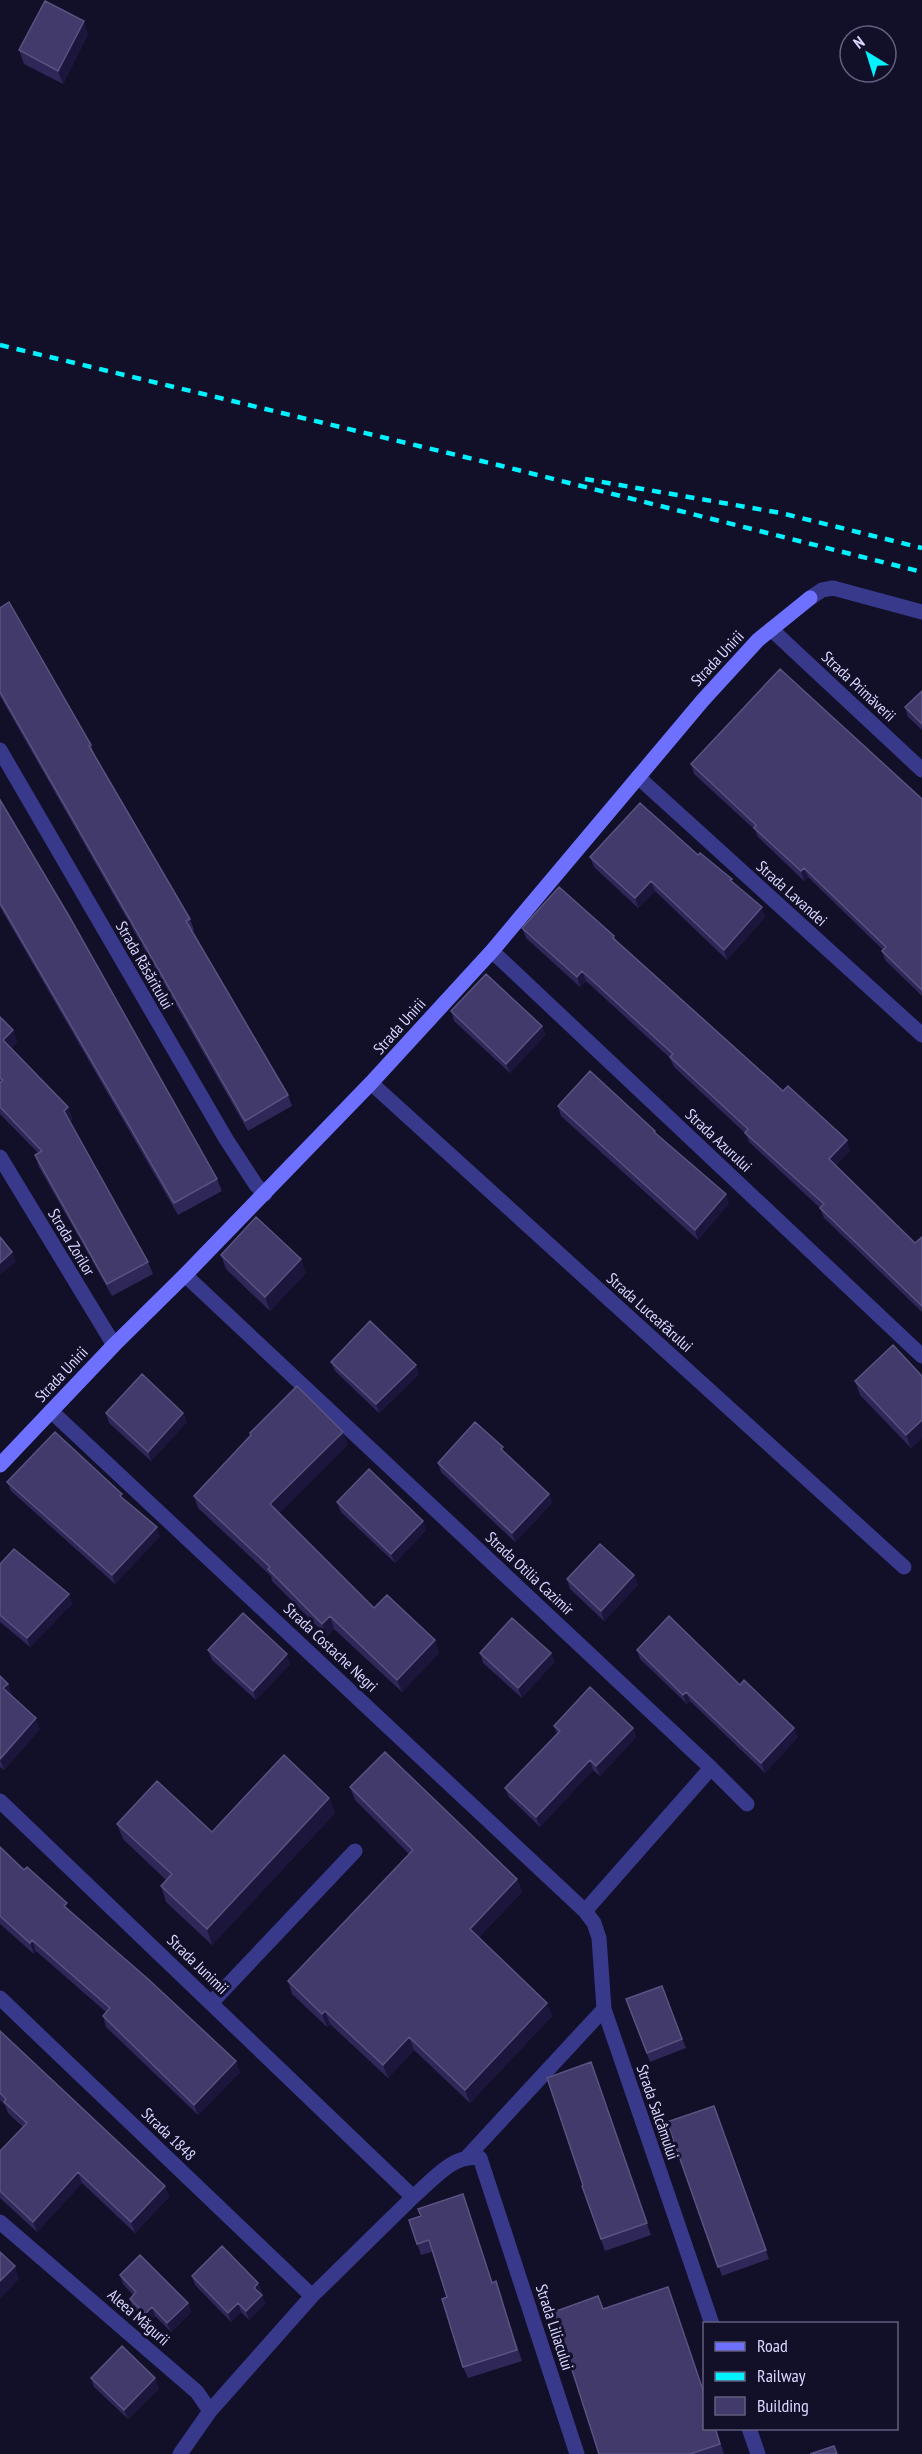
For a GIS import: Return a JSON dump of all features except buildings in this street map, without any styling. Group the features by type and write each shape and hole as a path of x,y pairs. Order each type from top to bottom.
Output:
{"street":[{"name":"Strada Unirii","path":"0,1465 114,1345 265,1194 371,1083 492,951 703,700 771,628 822,590 833,588 922,612"},
{"name":"Strada Primăverii","path":"771,628 922,770"},
{"name":"Strada Răsăritului","path":"0,750 226,1139 256,1185 265,1194"},
{"name":"Strada Lavandei","path":"639,777 922,1035"},
{"name":"Strada Azurului","path":"492,951 922,1356"},
{"name":"Strada Luceafǎrului","path":"371,1083 904,1567"},
{"name":"Strada Zorilor","path":"0,1157 114,1345"},
{"name":"Strada Otilia Cazimir","path":"185,1275 747,1804"},
{"name":"Strada Costache Negri","path":"51,1411 585,1911"},
{"path":"585,1911 711,1768"},
{"name":"Strada Junimii","path":"0,1801 413,2197"},
{"path":"212,2002 355,1851"},
{"name":"Strada Salcâmului","path":"585,1911 594,1923 598,1938 604,2009 711,2322"},
{"name":"Strada 1848","path":"0,1998 312,2296"},
{"path":"180,2454 210,2411 312,2296 413,2197 456,2160 468,2156 604,2009"},
{"name":"Strada Liliacului","path":"468,2156 480,2158 577,2454"},
{"name":"Aleea Măgurii","path":"0,2222 197,2392 210,2411"},
{"path":"750,2430 758,2454"}],"railway":[{"path":"0,345 502,466 922,572"},
{"path":"585,479 781,513 922,548"}]}
